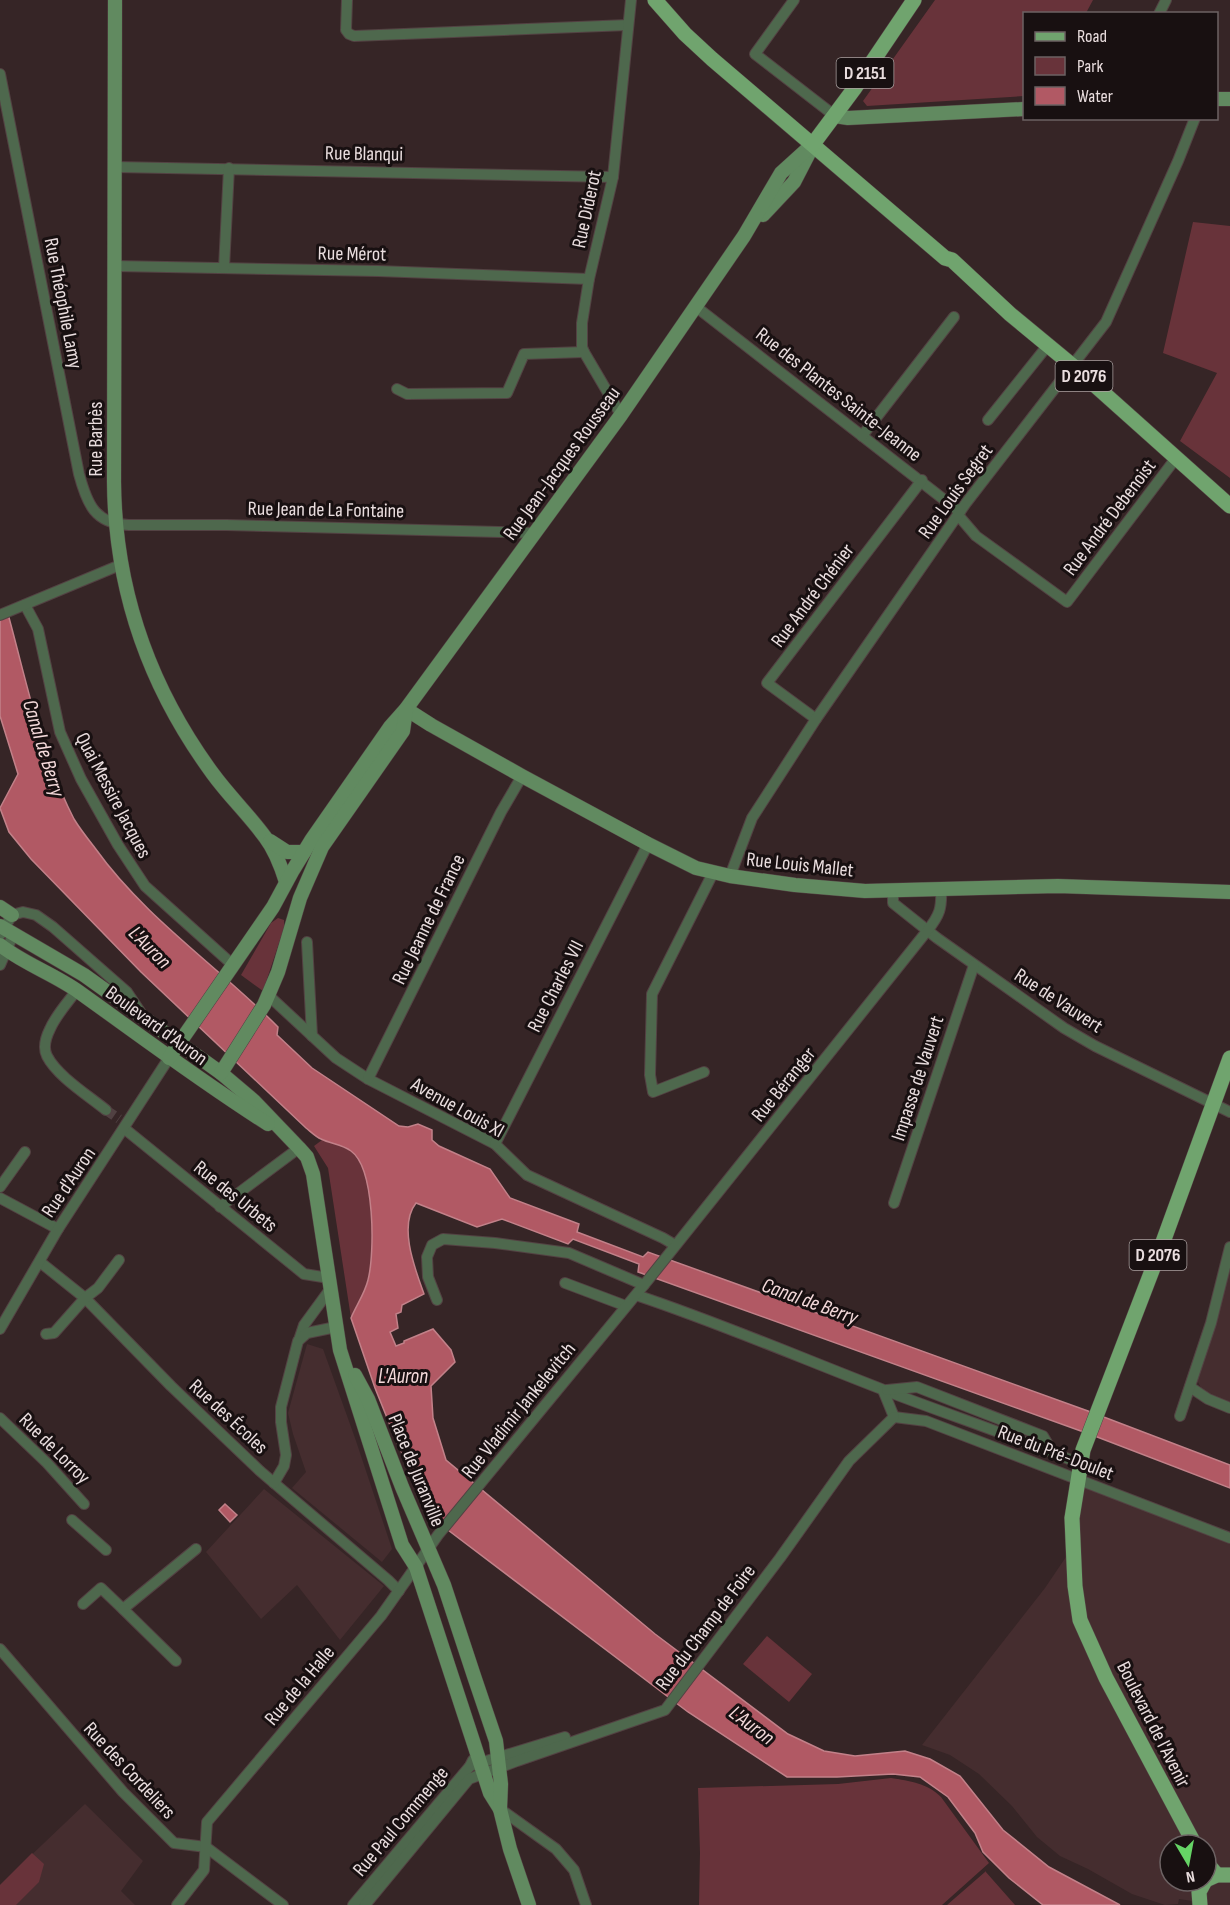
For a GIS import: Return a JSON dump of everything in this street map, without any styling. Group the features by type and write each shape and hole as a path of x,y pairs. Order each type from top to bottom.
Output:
{"main road":[{"name":"Rue Barbès","path":"115,0 115,525 120,565 135,626 155,674 181,723 213,774 266,838 291,863"},
{"name":"D 2076","path":"655,0 685,34 712,59 945,258 952,260 980,284 984,290 1230,506"},
{"name":"D 2151","path":"813,144 835,116 914,0"},
{"path":"835,116 848,118 1023,109"},
{"name":"Rue Jean-Jacques Rousseau","path":"175,1062 179,1045 273,907 291,863 536,533 621,415 744,236 794,182 813,144"},
{"name":"Rue Jean-Jacques Rousseau","path":"221,1073 266,1000 316,862 330,836 403,731 406,709"},
{"name":"Rue Louis Mallet","path":"406,709 522,776 648,844 696,868 713,873 795,885 865,891 1058,886 1230,892"},
{"path":"291,863 316,862"},
{"name":"Rue Jean-Jacques Rousseau","path":"291,863 295,888 294,920"},
{"path":"0,907 12,915"},
{"path":"273,907 284,910 294,920"},
{"name":"Boulevard d'Auron","path":"4,931 84,975 221,1073 254,1101 307,1157 313,1174 340,1350"},
{"name":"Boulevard d'Auron","path":"3,948 77,990 217,1092 283,1133"},
{"name":"D 2076","path":"1081,1465 1099,1403 1145,1291 1230,1058"},
{"path":"175,1062 221,1073"},
{"name":"Place de Juranville","path":"340,1350 402,1545 477,1766 500,1809"},
{"name":"Place de Juranville","path":"340,1350 368,1399 402,1487 444,1585 496,1741 501,1784 500,1809"},
{"name":"Boulevard de l'Avenir","path":"1081,1465 1072,1518 1072,1548 1080,1620 1106,1678 1189,1833"},
{"path":"500,1809 510,1849 529,1905"}],"street":[{"path":"347,0 346,29 353,36 628,25"},
{"name":"Rue Diderot","path":"621,415 584,352 582,323 589,279 613,177 631,0"},
{"path":"794,0 754,54 835,116"},
{"name":"Rue Théophile Lamy","path":"0,74 85,498 98,516 115,525"},
{"name":"Rue Louis Segret","path":"730,876 752,818 816,719 959,514 1106,322 1194,120"},
{"name":"Rue Blanqui","path":"114,166 613,177"},
{"path":"224,268 229,168"},
{"name":"Rue Mérot","path":"114,266 589,279"},
{"name":"Rue des Plantes Sainte-Jeanne","path":"695,306 922,480 959,514"},
{"path":"862,436 954,318"},
{"path":"988,420 1047,345"},
{"path":"397,389 407,394 507,393 524,354 584,352"},
{"name":"Rue André Debenoist","path":"959,514 976,536 1067,602 1180,461"},
{"name":"Rue André Chénier","path":"816,719 767,683 922,480"},
{"name":"Rue Jean de La Fontaine","path":"115,525 237,525 536,533"},
{"path":"5,613 120,565"},
{"name":"Quai Messire Jacques","path":"25,605 38,628 60,732 81,779 118,845 145,886 230,969"},
{"name":"Rue Jeanne de France","path":"368,1079 501,812 522,776"},
{"name":"Rue Charles VII","path":"495,1144 648,844"},
{"path":"704,1072 653,1092 650,1075 652,994 713,873"},
{"name":"Rue Béranger","path":"636,1295 939,915 941,888"},
{"name":"Rue de Vauvert","path":"893,891 893,903 927,931 1064,1028 1230,1112"},
{"name":"Boulevard d'Auron","path":"12,915 23,912 36,915 53,927 127,992 146,1020"},
{"path":"0,965 4,931 12,915"},
{"path":"307,942 312,1036"},
{"name":"Impasse de Vauvert","path":"894,1203 974,965"},
{"path":"77,990 51,1026 47,1037 46,1052 48,1058 64,1077 106,1110"},
{"name":"Avenue Louis XI","path":"266,1000 336,1058 368,1079 495,1144 527,1175 675,1245"},
{"name":"Rue d'Auron","path":"0,1329 58,1229 124,1124 175,1062"},
{"name":"Rue des Urbets","path":"124,1124 220,1207 304,1274 330,1283"},
{"path":"220,1207 299,1148"},
{"path":"0,1187 25,1152"},
{"path":"0,1198 58,1229"},
{"path":"437,1300 428,1276 428,1257 432,1245 443,1239 569,1253 646,1282"},
{"path":"1180,1416 1211,1323 1230,1247"},
{"path":"46,1334 54,1334 85,1298 98,1288 119,1260"},
{"name":"Rue des Écoles","path":"40,1262 85,1298 177,1392 274,1483 399,1591"},
{"path":"274,1483 284,1466 286,1455 281,1407 298,1341 304,1325 330,1283"},
{"path":"565,1283 627,1306"},
{"name":"Rue Vladimir Jankelevitch","path":"429,1549 438,1535 636,1295"},
{"name":"Rue du Pré-Doulet","path":"636,1295 698,1316 884,1390 917,1387 1043,1436 1053,1453 1230,1538"},
{"path":"298,1341 307,1333 336,1327"},
{"path":"1190,1387 1208,1399 1230,1408"},
{"path":"884,1390 894,1417"},
{"name":"Rue du Pré-Doulet","path":"894,1417 926,1421 1081,1465"},
{"name":"Rue du Champ de Foire","path":"701,1658 780,1558 849,1461 894,1417"},
{"name":"Rue de Lorroy","path":"0,1418 47,1463 84,1504"},
{"path":"72,1520 106,1550"},
{"path":"123,1609 196,1549"},
{"name":"Rue de la Halle","path":"177,1905 204,1870 207,1822 381,1616 429,1549"},
{"path":"83,1604 100,1588 176,1661"},
{"name":"Rue du Champ de Foire","path":"477,1766 499,1762 664,1709 718,1633"},
{"name":"Rue des Cordeliers","path":"0,1649 123,1792 174,1843 206,1846"},
{"name":"Rue Paul Commenge","path":"353,1905 477,1766"},
{"name":"Rue Paul Commenge","path":"365,1905 470,1779 477,1766"},
{"path":"500,1809 556,1849 574,1870 586,1905"},
{"path":"206,1846 283,1905"}],"shaded area":[{"path":"1230,1263 1230,1405 1203,1392 1196,1378"},
{"path":"307,1344 323,1349 355,1438 392,1549 382,1562 292,1488 306,1472 288,1413"},
{"path":"1078,1480 1230,1536 1230,1905 1200,1905 1199,1902 1179,1899 1178,1904 1165,1905 1132,1894 1060,1856 1037,1837 1012,1806 979,1774 950,1755 922,1745 1045,1588 1072,1548"},
{"path":"264,1489 384,1586 340,1640 297,1585 261,1619 206,1552"},
{"path":"85,1804 143,1861 121,1891 135,1905 0,1905 0,1885"}],"green space":[{"path":"935,0 1093,0 1087,12 1023,12 1023,96 867,106 863,101"},
{"path":"1193,222 1230,226 1230,478 1180,441 1217,373 1163,353"},
{"path":"278,918 284,920 284,928 263,991 241,975 271,923"},
{"path":"322,1140 341,1145 352,1151 360,1161 369,1193 372,1232 370,1267 365,1290 351,1318 328,1168 314,1146"},
{"path":"767,1636 812,1674 789,1702 743,1664"},
{"path":"891,1778 918,1783 936,1792 989,1863 942,1905 699,1905 698,1788 838,1784"},
{"path":"32,1853 44,1864 39,1882 16,1905 0,1905 0,1885"},
{"path":"985,1872 1015,1905 947,1905"}],"water":[{"path":"8,614 52,770 74,819 115,874 159,920 278,1027 277,1035 312,1068 399,1126 408,1127 418,1124 432,1130 432,1140 439,1146 490,1169 510,1198 579,1224 577,1232 643,1257 648,1252 1088,1411 1230,1465 1230,1488 1092,1435 638,1272 639,1264 573,1239 568,1244 502,1219 477,1227 416,1203 411,1212 408,1223 410,1248 424,1294 402,1305 401,1312 396,1314 398,1328 390,1332 396,1346 433,1329 451,1350 455,1362 431,1386 433,1418 446,1460 655,1634 788,1734 824,1751 855,1756 905,1751 930,1759 960,1776 1003,1830 1049,1867 1120,1905 1043,1905 1009,1878 983,1852 975,1833 948,1797 920,1777 893,1774 787,1777 688,1712 448,1530 423,1497 398,1445 351,1318 367,1285 372,1251 369,1192 359,1160 348,1149 319,1138 306,1128 141,972 31,859 9,832 0,808 18,774 0,716 0,618"},
{"path":"225,1504 237,1515 230,1522 219,1510"}],"tunnel":[{"path":"106,1110 119,1119"}],"water label":[{"name":"Canal de Berry","path":"44,748"},
{"name":"L'Auron","path":"150,947"},
{"name":"Canal de Berry","path":"810,1301"},
{"name":"L'Auron","path":"403,1376"},
{"name":"L'Auron","path":"752,1725"}]}
